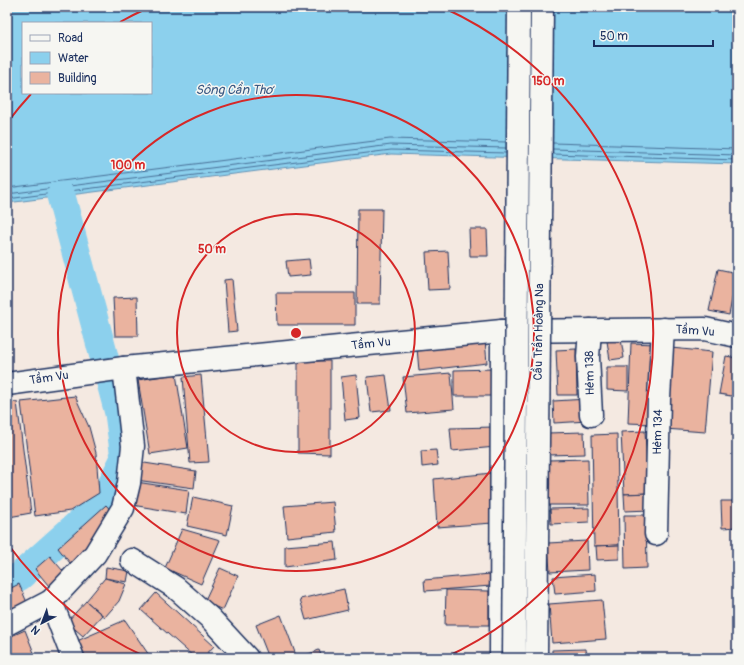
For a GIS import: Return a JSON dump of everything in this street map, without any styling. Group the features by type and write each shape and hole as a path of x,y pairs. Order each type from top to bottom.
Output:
{"main road":[{"name":"Cầu Trần Hoàng Na","path":"514,658 519,7"},
{"name":"Cầu Trần Hoàng Na","path":"536,658 542,7"},
{"name":"Hẻm 134","path":"656,534 659,398 663,329"},
{"name":"Tầm Vu","path":"7,384 124,368 502,331 705,329 737,336"},
{"path":"545,658 546,330"},
{"name":"Hẻm 138","path":"590,330 588,357 591,415"},
{"path":"501,658 502,331"},
{"path":"7,624 51,601 95,554 123,508 129,483 133,446 124,368"},
{"path":"132,560 176,588 210,618 247,658"},
{"path":"51,601 73,658"}],"water":[{"name":"Sông Cần Thơ","path":"7,7 737,7 737,164 391,154 7,203"}],"building":[{"path":"358,209 382,209 380,304 357,304"},
{"path":"469,229 487,229 488,256 470,256"},
{"path":"448,251 450,289 428,290 426,252"},
{"path":"309,259 311,275 288,277 286,261"},
{"path":"718,269 737,273 729,315 709,311"},
{"path":"232,279 237,331 228,332 224,280"},
{"path":"276,293 355,293 355,325 277,325"},
{"path":"137,297 138,336 115,336 113,298"},
{"path":"620,333 624,358 610,360 606,335"},
{"path":"485,340 487,363 419,371 417,348"},
{"path":"631,343 656,344 652,424 628,423"},
{"path":"671,348 712,352 705,432 665,429"},
{"path":"576,349 577,395 558,395 556,350"},
{"path":"726,356 737,358 737,397 719,394"},
{"path":"298,361 330,361 330,454 298,453"},
{"path":"607,367 628,367 628,391 607,390"},
{"path":"494,369 494,396 454,396 454,370"},
{"path":"451,373 454,409 407,413 403,377"},
{"path":"176,374 188,448 150,454 138,380"},
{"path":"201,375 209,462 190,463 183,377"},
{"path":"356,375 360,418 345,420 341,377"},
{"path":"386,375 391,410 371,412 367,377"},
{"path":"75,396 89,427 96,453 99,493 70,511 35,516 21,402"},
{"path":"588,399 588,421 554,423 553,401"},
{"path":"17,402 31,513 9,517 7,502 7,403"},
{"path":"495,427 496,447 452,451 450,428"},
{"path":"645,431 648,493 624,494 621,432"},
{"path":"584,432 585,454 548,455 547,433"},
{"path":"617,434 619,545 594,546 592,435"},
{"path":"436,450 438,465 422,467 421,451"},
{"path":"588,459 589,505 549,505 548,460"},
{"path":"138,462 196,471 194,488 136,480"},
{"path":"492,473 493,523 437,527 434,479"},
{"path":"136,482 189,490 186,514 132,505"},
{"path":"650,493 650,510 625,511 624,494"},
{"path":"193,497 233,506 227,535 187,526"},
{"path":"721,501 737,501 737,527 722,528"},
{"path":"333,502 336,532 287,537 284,506"},
{"path":"106,505 114,514 74,568 58,548"},
{"path":"589,508 589,522 551,524 550,509"},
{"path":"624,515 646,515 647,568 625,569"},
{"path":"182,529 220,540 201,584 165,568"},
{"path":"587,541 588,570 550,572 548,543"},
{"path":"335,542 337,560 285,567 285,546"},
{"path":"619,545 619,559 597,560 596,546"},
{"path":"50,556 69,578 53,591 35,569"},
{"path":"106,567 129,571 127,582 105,578"},
{"path":"220,568 238,576 223,610 204,602"},
{"path":"490,574 491,586 425,591 424,580"},
{"path":"595,574 596,591 555,594 553,577"},
{"path":"105,578 126,584 119,601 105,617 86,601"},
{"path":"19,584 29,607 7,617 7,590"},
{"path":"344,589 348,610 306,620 300,599"},
{"path":"446,590 489,591 489,625 445,625"},
{"path":"156,593 214,646 203,658 195,658 141,610"},
{"path":"602,600 606,639 552,643 549,604"},
{"path":"86,601 102,615 83,636 67,622"},
{"path":"281,615 297,658 269,658 256,625"},
{"path":"125,620 151,658 80,658 77,641"},
{"path":"25,630 36,658 7,658 7,638"},
{"path":"586,649 587,658 552,658 552,650"},
{"path":"319,650 322,658 307,658 306,655"},
{"path":"494,655 494,658 458,657"}],"waterway":[{"path":"7,583 20,576 103,502 125,458 119,413 61,196"}]}
